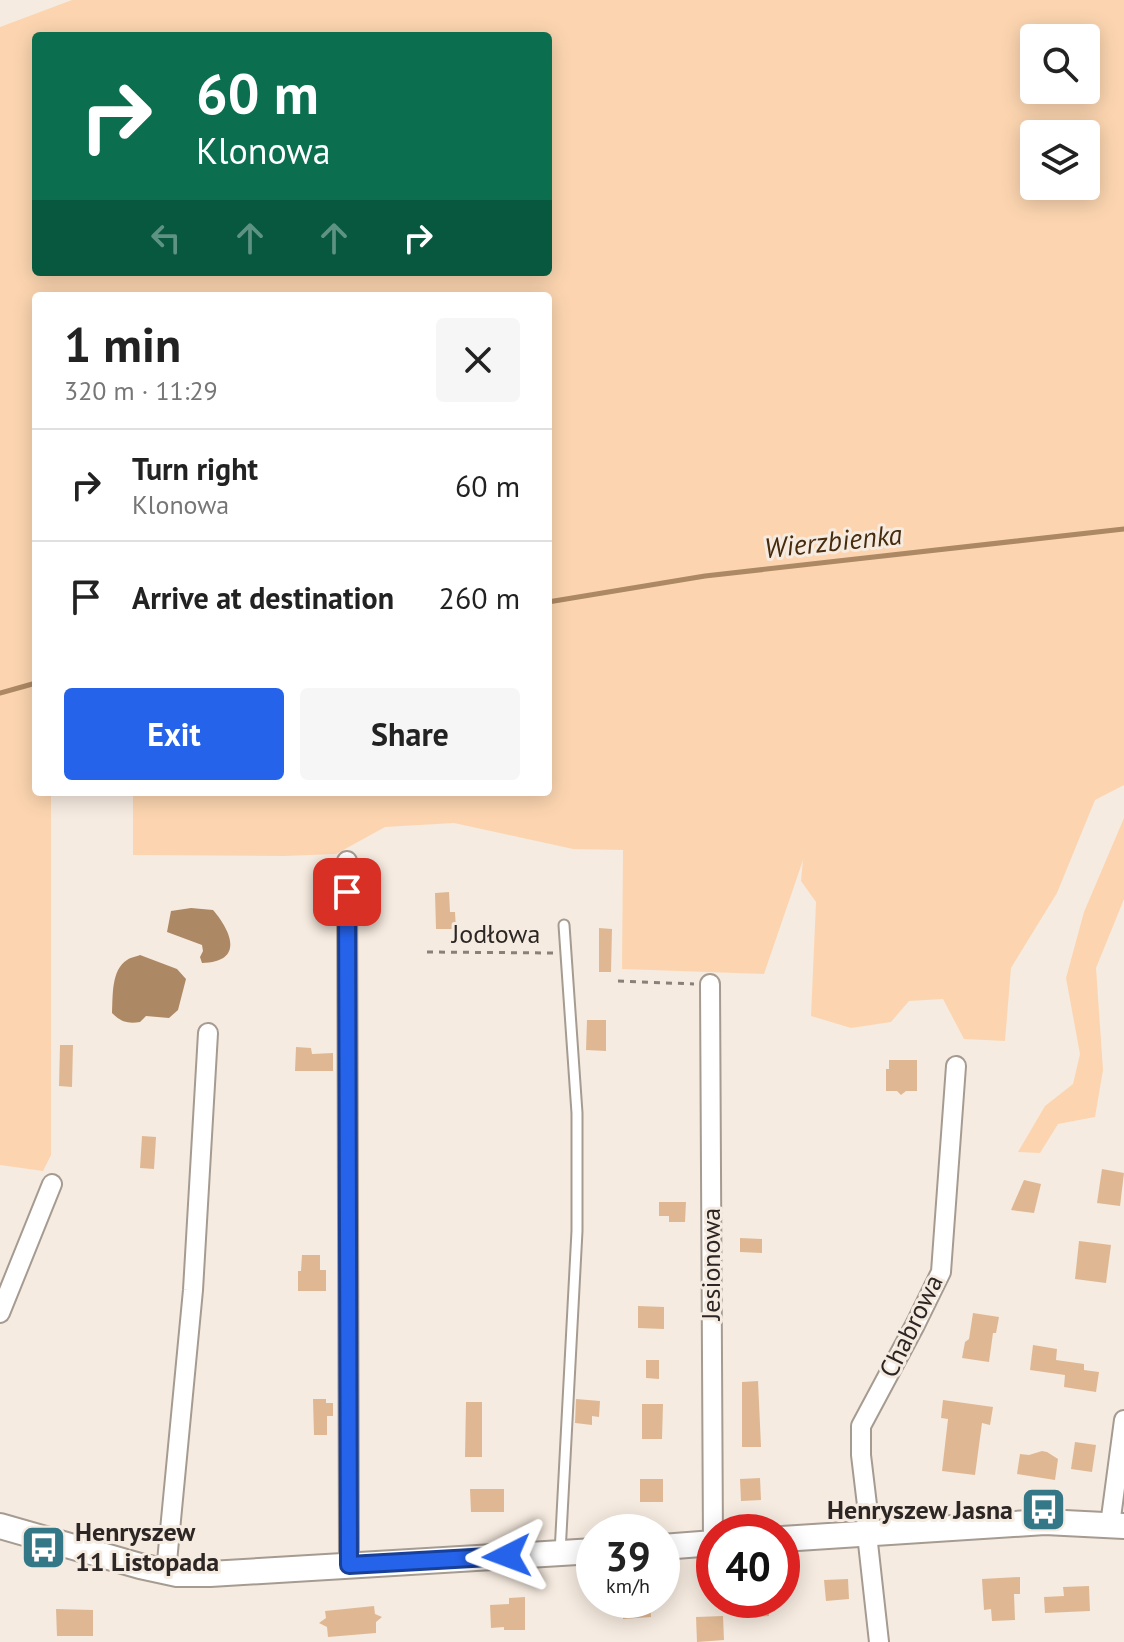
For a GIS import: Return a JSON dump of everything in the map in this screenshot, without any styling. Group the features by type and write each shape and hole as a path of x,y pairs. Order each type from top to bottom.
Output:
{"street":[{"path":"347,861 349,1565"},
{"name":"Jesionowa","path":"710,984 714,1514"},
{"path":"166,1572 193,1290 208,1033"},
{"name":"Chabrowa","path":"879,1642 867,1534 861,1426 941,1272 956,1066"},
{"path":"0,1313 52,1184"},
{"path":"800,1538 1045,1522 1117,1526 1124,1420"},
{"path":"0,1526 177,1574 576,1552"}],"lane":[{"path":"560,1553 577,1231 577,1113 564,925"}],"path":[{"name":"Jodłowa","path":"427,952 565,953"},
{"path":"618,981 710,984"}],"shaded area":[{"path":"72,0 1124,0 1124,785 1095,800 1057,893 1011,968 1005,1041 964,1039 943,999 909,1001 891,1022 851,1028 811,1016 816,902 801,881 803,860 764,974 622,969 623,850 573,849 454,823 385,827 336,854 133,855 133,796 552,796 552,292 32,292 32,796 51,796 51,1155 43,1171 0,1165 0,27"},
{"path":"1124,818 1124,899 1096,968 1103,1070 1095,1117 1058,1124 1040,1153 1018,1152 1045,1106 1073,1084 1080,1054 1066,978 1084,912"},
{"path":"191,908 213,910 220,919 230,944 229,952 224,957 202,963 202,945 167,932 171,911"},
{"path":"140,955 177,969 186,979 178,1010 169,1018 146,1016 140,1022 128,1022 112,1013 118,970 127,960"}],"building":[{"path":"449,892 450,912 455,912 456,929 436,929 435,893"},
{"path":"599,928 612,929 611,972 599,972"},
{"path":"587,1020 606,1020 606,1051 586,1050"},
{"path":"60,1045 73,1045 72,1087 59,1086"},
{"path":"296,1047 311,1048 312,1054 333,1053 333,1071 295,1071"},
{"path":"889,1060 917,1060 917,1091 906,1091 901,1095 897,1091 886,1091"},
{"path":"142,1136 156,1137 154,1169 140,1168"},
{"path":"1102,1169 1124,1173 1120,1206 1097,1203"},
{"path":"1024,1180 1041,1184 1034,1213 1011,1210"},
{"path":"659,1202 686,1202 685,1222 669,1222 669,1216 659,1216"},
{"path":"740,1238 762,1239 762,1253 740,1252"},
{"path":"1079,1241 1111,1245 1106,1283 1075,1279"},
{"path":"302,1255 320,1255 320,1270 326,1270 326,1291 298,1291"},
{"path":"638,1306 664,1307 664,1329 638,1328"},
{"path":"973,1313 999,1317 989,1362 962,1358"},
{"path":"1033,1345 1057,1349 1056,1360 1084,1364 1084,1370 1099,1372 1096,1392 1064,1387 1065,1375 1030,1370"},
{"path":"646,1360 659,1360 659,1379 646,1378"},
{"path":"758,1381 761,1447 742,1447 742,1382"},
{"path":"313,1399 326,1399 326,1403 333,1403 333,1416 327,1416 327,1435 314,1435"},
{"path":"576,1399 600,1401 599,1417 592,1416 592,1425 575,1423"},
{"path":"943,1400 993,1407 990,1425 982,1423 975,1475 942,1471 948,1419 941,1418"},
{"path":"466,1402 482,1402 482,1457 465,1457"},
{"path":"642,1404 663,1404 662,1439 642,1439"},
{"path":"1075,1442 1096,1445 1092,1472 1071,1469"},
{"path":"1042,1451 1058,1459 1055,1480 1017,1474 1020,1454"},
{"path":"760,1478 761,1500 741,1501 740,1479"},
{"path":"640,1479 663,1479 663,1502 640,1502"},
{"path":"470,1489 504,1489 504,1512 471,1512"},
{"path":"1020,1577 1020,1594 1014,1594 1015,1620 992,1621 991,1609 984,1610 982,1579"},
{"path":"848,1579 849,1599 826,1601 824,1580"},
{"path":"1089,1586 1090,1611 1045,1613 1044,1597 1064,1596 1063,1587"},
{"path":"525,1597 525,1630 491,1628 490,1605 509,1604 509,1598"},
{"path":"374,1606 375,1614 382,1617 376,1622 376,1633 328,1637 327,1627 319,1623 326,1618 325,1611"},
{"path":"56,1609 93,1610 93,1636 57,1636"},
{"path":"696,1618 723,1618 724,1640 697,1642"}],"waterway":[{"name":"Wierzbienka","path":"552,601 705,576 1124,529"},
{"name":"Wierzbienka","path":"0,693 32,684"}],"place":[{"name":"Henryszew Jasna","path":"1044,1510"},
{"name":"Henryszew 11 Listopada","path":"44,1547"}],"route":[{"path":"347,892 349,1565 507,1556"}]}
